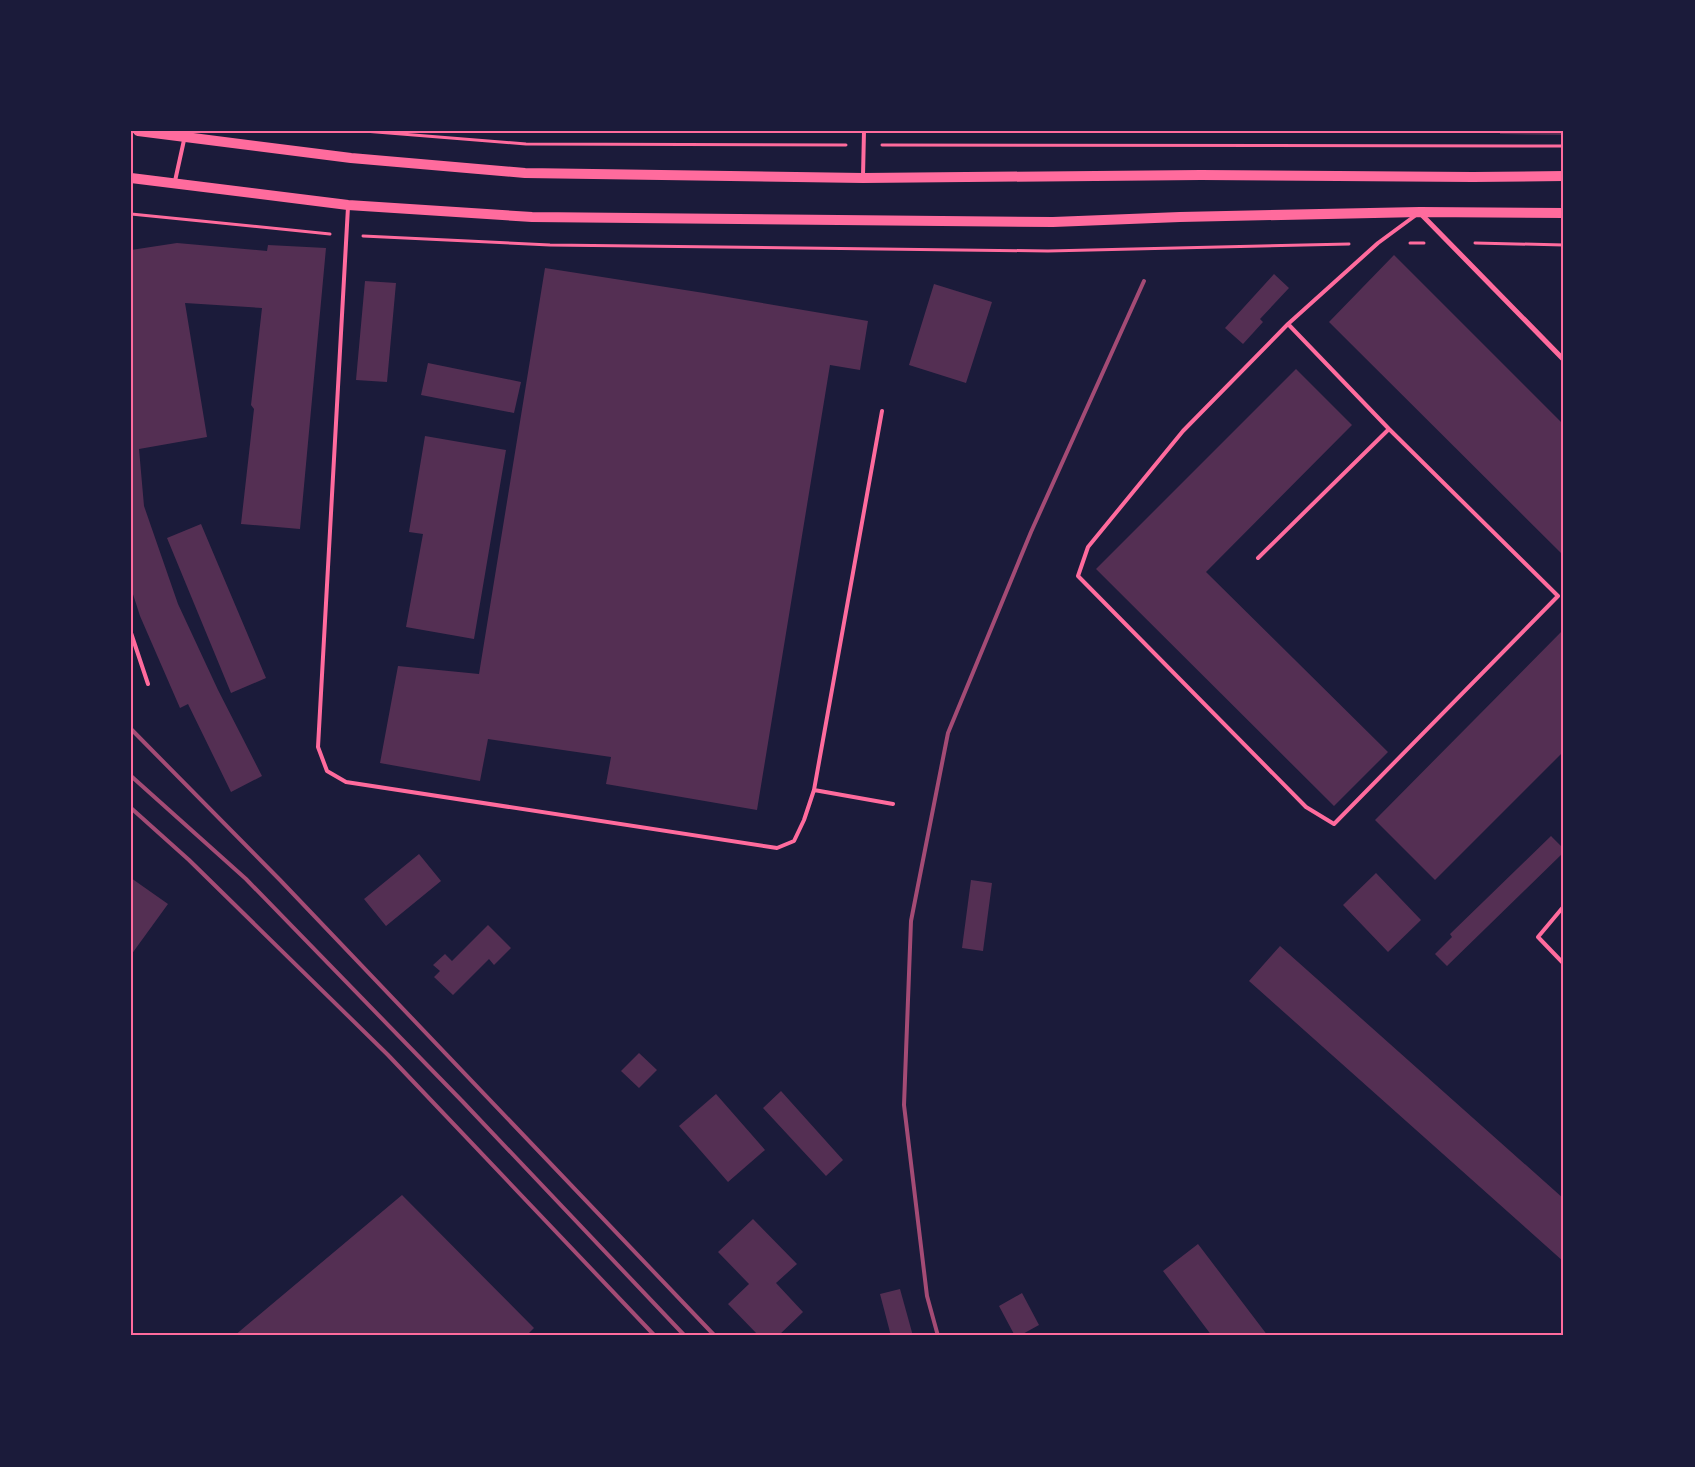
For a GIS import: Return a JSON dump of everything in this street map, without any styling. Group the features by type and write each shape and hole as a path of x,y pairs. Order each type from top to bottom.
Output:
{"main road":[{"path":"138,131 185,134 351,158 525,173 863,178 1200,175 1564,176"},
{"path":"131,178 348,205 532,217 1053,222 1180,217 1420,212 1564,213"}],"street":[{"path":"1420,212 1564,360"}],"lane":[{"path":"863,178 864,131"},
{"path":"174,184 185,134"},
{"path":"348,205 318,748 327,771 346,782 777,848 794,841 804,820 814,790 882,411"},
{"path":"1288,324 1389,429 1558,596 1334,824 1306,807 1078,576 1088,547 1183,431 1288,324 1378,243 1420,212"},
{"path":"1258,558 1389,429"},
{"path":"131,633 148,684"},
{"path":"814,790 892,804"},
{"path":"1564,906 1538,937 1564,964"}],"path":[{"path":"364,131 526,144 1564,146"}],"building":[{"path":"1500,131 1564,131 1564,135 1500,134"},
{"path":"177,243 267,251 268,245 326,248 300,529 241,524 254,409 251,405 262,308 185,303 207,437 139,449 144,506 178,604 218,690 262,776 231,792 188,704 180,708 140,616 131,588 131,250"},
{"path":"1394,255 1564,425 1564,556 1329,322"},
{"path":"545,268 868,321 860,370 830,365 757,810 606,784 611,757 488,739 480,781 380,763 398,666 479,674"},
{"path":"1274,274 1289,288 1260,319 1263,322 1243,344 1225,328"},
{"path":"365,281 396,283 387,382 356,380"},
{"path":"934,284 992,302 966,383 909,365"},
{"path":"428,363 521,382 514,413 421,395"},
{"path":"1296,369 1352,425 1206,572 1388,752 1334,806 1096,569"},
{"path":"425,436 506,450 474,639 406,627 423,534 409,532"},
{"path":"201,524 266,678 231,693 167,538"},
{"path":"1564,629 1564,751 1435,880 1375,820"},
{"path":"1551,836 1564,849 1564,852 1447,966 1435,954 1452,937 1450,934"},
{"path":"419,854 441,881 386,926 364,899"},
{"path":"1376,873 1421,920 1388,952 1343,905"},
{"path":"131,878 168,904 131,955"},
{"path":"971,880 992,883 983,951 962,948"},
{"path":"488,925 511,948 494,965 489,959 453,995 434,977 440,971 433,965 445,954 452,961"},
{"path":"1280,946 1564,1199 1564,1262 1249,981"},
{"path":"639,1053 657,1070 639,1088 621,1071"},
{"path":"781,1091 843,1160 826,1176 763,1108"},
{"path":"716,1094 765,1150 728,1182 679,1126"},
{"path":"402,1195 534,1328 526,1336 234,1336"},
{"path":"753,1219 797,1264 776,1283 803,1312 778,1336 759,1336 728,1304 749,1284 718,1252"},
{"path":"1198,1244 1268,1336 1212,1336 1163,1271"},
{"path":"900,1289 913,1336 891,1336 880,1294"},
{"path":"1022,1293 1039,1325 1019,1336 1015,1336 999,1306"}],"railway":[{"path":"938,1336 927,1296 904,1105 911,921 948,733 1031,532 1144,281"},
{"path":"131,729 280,880 715,1336"},
{"path":"131,776 246,879 463,1102 685,1336"},
{"path":"131,808 189,860 388,1055 655,1336"}]}
